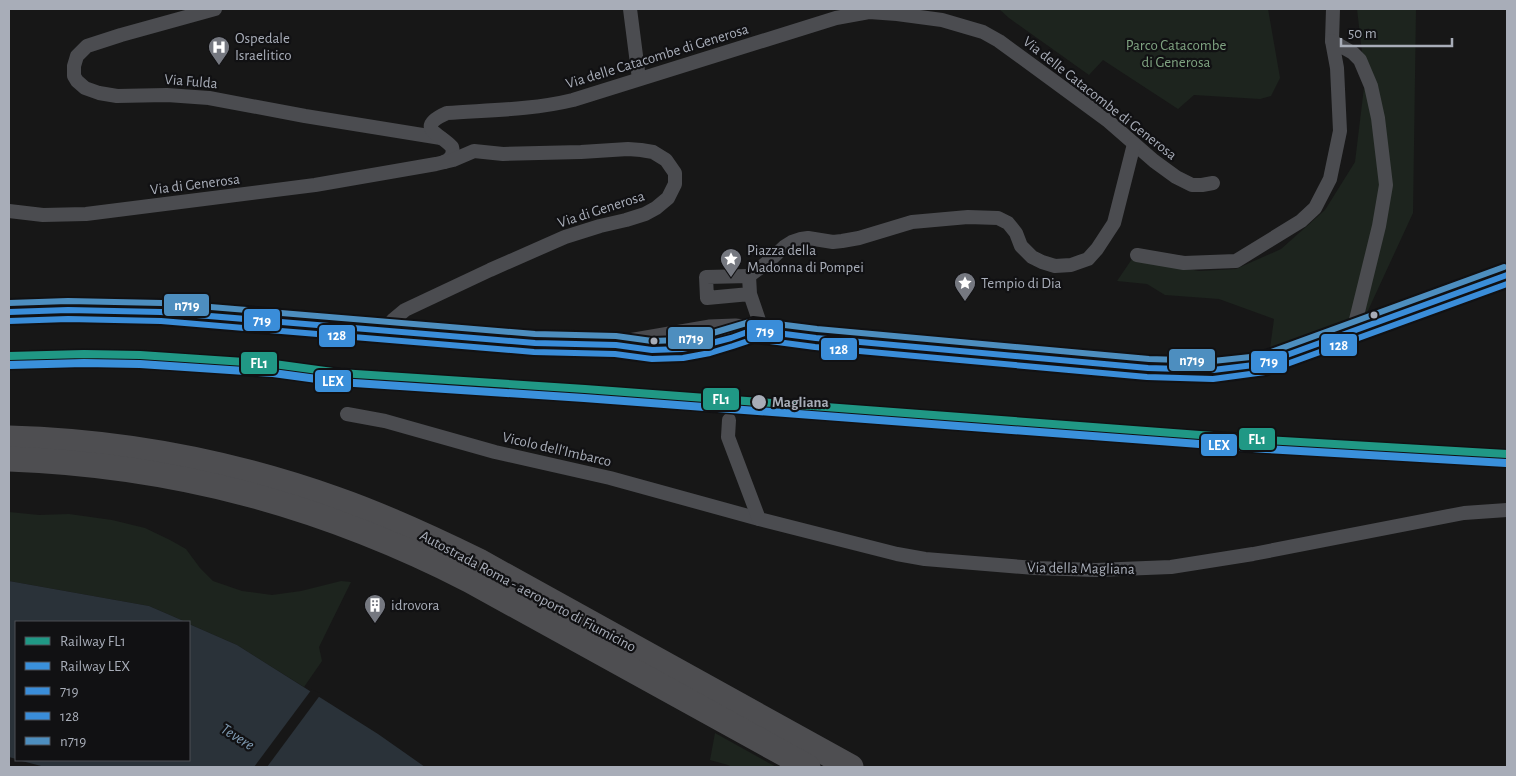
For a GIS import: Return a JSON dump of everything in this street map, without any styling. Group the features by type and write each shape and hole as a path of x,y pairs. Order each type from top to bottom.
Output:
{"highway":[{"name":"Autostrada Roma - aeroporto di Fiumicino","path":"9,438 90,444 162,454 248,472 331,508 377,537 415,553 469,580 808,767"},
{"name":"Autostrada Roma - aeroporto di Fiumicino","path":"9,459 67,463 160,474 331,508 433,538 851,767"}],"main road":[{"path":"9,312 68,310 161,312 550,344 616,345 652,350 682,349 758,331 1114,366 1182,370 1234,369 1254,366 1507,275"}],"street":[{"name":"Via Fulda","path":"215,9 87,46 77,56 74,76 85,88 98,94 209,98 437,136 474,151"},
{"path":"630,9 639,79"},
{"path":"1137,255 1184,263 1236,261 1301,221 1315,208 1330,179 1340,131 1337,68 1332,41 1334,9"},
{"name":"Via delle Catacombe di Generosa","path":"437,136 432,131 433,122 447,113 553,105 836,18 869,12 912,15 942,20 992,36 1107,120 1158,164 1184,181 1197,186 1213,183"},
{"path":"1332,41 1353,53 1360,60 1371,86 1378,118 1386,185 1379,226 1352,332"},
{"path":"437,136 449,144 453,150 451,157 444,162"},
{"path":"750,294 707,298 706,276 749,276 784,247 801,239 808,238 828,242 842,241 859,238 912,222 968,217 998,218 1008,223 1016,233 1021,246 1032,257 1042,262 1055,266 1070,265 1088,259 1114,223 1134,144"},
{"name":"Via di Generosa","path":"9,211 43,215 86,214 315,185 444,162 474,151 503,154 628,149 647,151 662,157 670,164 675,174 675,184 665,202 656,208 645,214 564,237 405,310 384,330"},
{"path":"749,276 750,294 758,331"},
{"name":"Vicolo dell'Imbarco","path":"347,414 385,422 495,452 610,478 759,519"},
{"path":"729,420 728,437 759,519"},
{"name":"Via della Magliana","path":"759,519 925,560 1035,568 1096,570 1152,569 1181,566 1464,513 1507,510"}],"green space":[{"name":"Parco Catacombe di Generosa","path":"999,9 1268,9 1280,78 1271,96 1260,99 1194,95 1178,109 1103,60 1089,75"},
{"path":"1357,9 1416,9 1413,213 1365,317 1269,356 1274,319 1219,299 1165,295 1147,284 1117,281 1132,259 1199,271 1236,269 1281,249 1325,210 1355,162 1365,79"},
{"path":"9,512 39,515 69,514 112,520 145,528 186,549 200,568 213,581 242,591 272,595 301,591 341,581 351,582 319,647 322,661 304,687 237,645 190,624 190,621 184,621 149,606 9,581"},
{"path":"715,733 776,767 732,767 710,760"}],"water":[{"path":"9,581 149,606 184,621 15,621 15,759 9,757"},
{"name":"Tevere","path":"190,624 237,645 378,734 425,767 45,767 22,761 190,761"}],"pier":[{"path":"312,689 321,694 267,767 254,767"}],"rail line":[{"name":"FL1","path":"9,356 140,355 274,364 340,373 585,389 1267,440 1507,454"},
{"name":"LEX","path":"9,365 140,364 273,373 339,382 584,398 1266,449 1506,463"}],"transit line":[{"name":"n719","path":"9,303 68,301 162,303 535,334 616,336 652,341 681,340 706,335 753,321 817,329 1149,359 1213,361 1260,356 1504,267"},
{"name":"719","path":"9,312 68,310 161,312 535,343 616,345 652,350 682,349 708,344 753,330 816,338 1148,368 1213,370 1262,364 1507,275"},
{"name":"128","path":"9,321 68,319 161,321 534,352 615,354 652,359 683,358 710,353 754,339 815,347 1147,377 1213,379 1265,372 1507,284"}],"place":[{"name":"Ospedale Israelitico","path":"219,66"},
{"name":"Piazza della Madonna di Pompei","path":"731,278"},
{"name":"Tempio di Dia","path":"965,302"},
{"name":"Magliana","path":"759,402"},
{"name":"idrovora","path":"375,624"}]}
